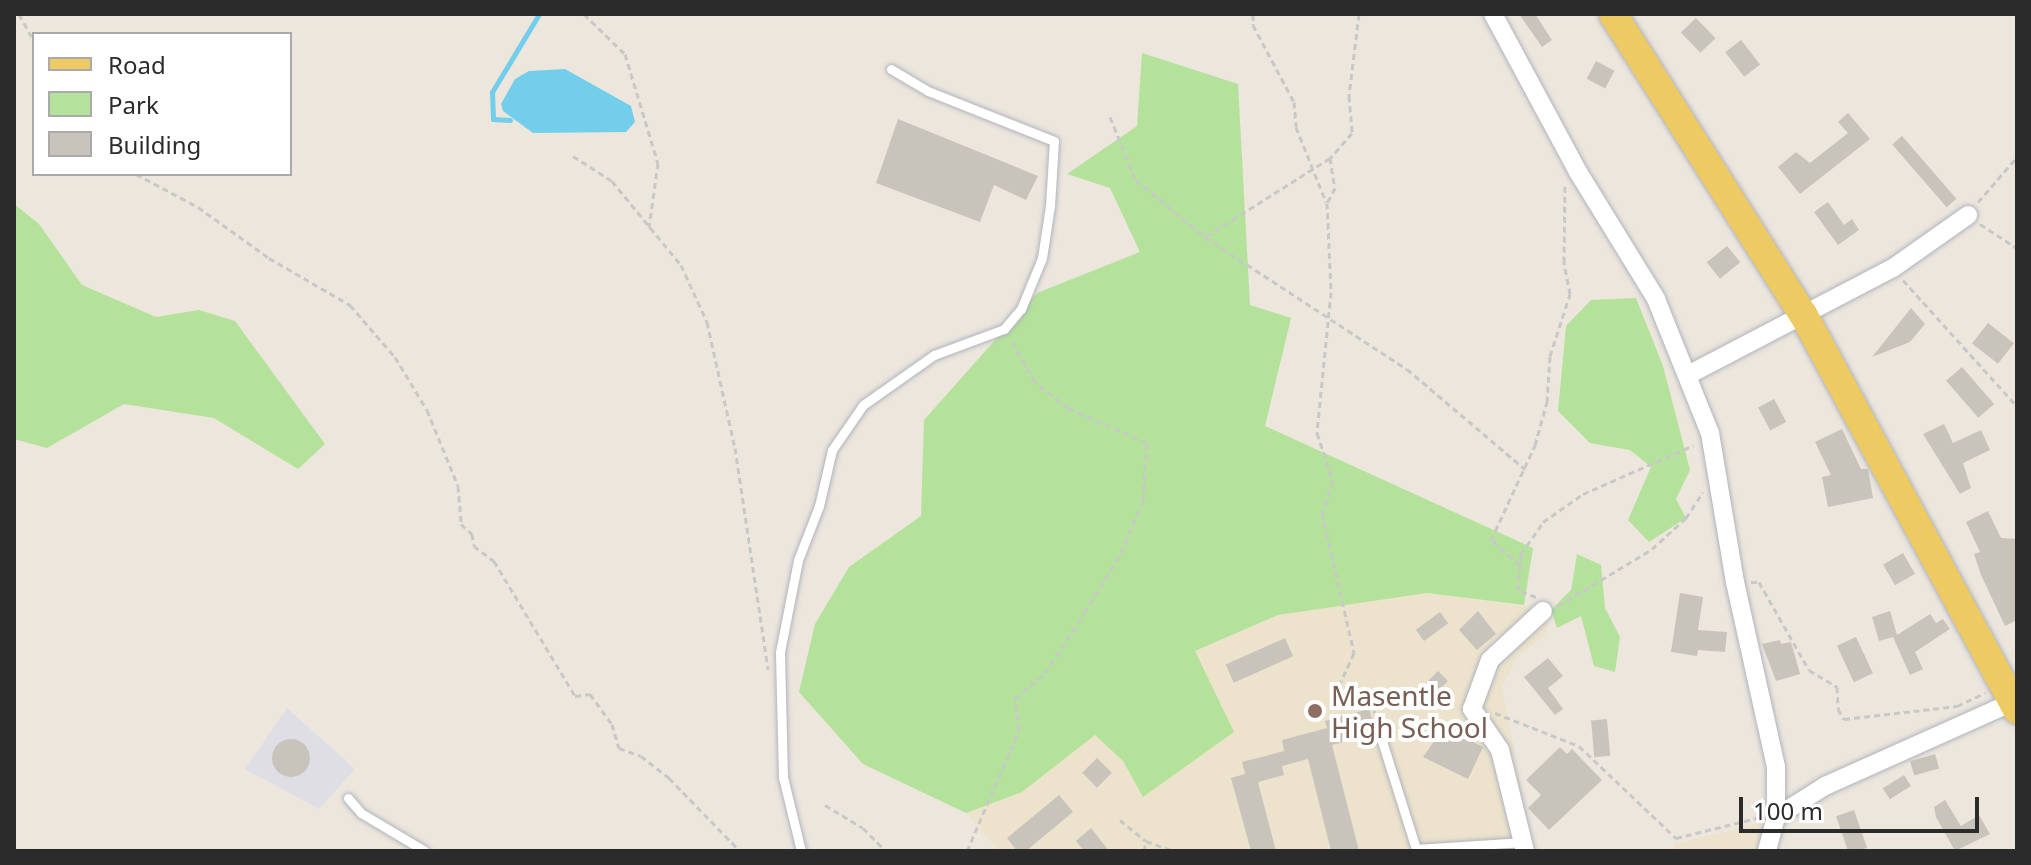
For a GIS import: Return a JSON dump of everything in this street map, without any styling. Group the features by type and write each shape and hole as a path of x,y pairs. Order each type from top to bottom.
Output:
{"main road":[{"path":"1613,14 1803,314 2010,707"}],"street":[{"path":"1493,14 1571,160 1656,299 1710,433 1735,582 1776,767 1776,815 1767,851"},
{"path":"1688,375 1893,268 1968,215"},
{"path":"1524,846 1500,750 1472,709 1490,660 1543,611"},
{"path":"1776,815 1840,779 2010,707"}],"lane":[{"path":"801,851 783,777 779,675 798,560 819,506 832,450 863,405 934,355 1004,329 1021,309 1042,258 1054,141 928,91 891,69"},
{"path":"1382,741 1416,849 1524,846"},
{"path":"348,798 361,813 425,851"}],"path":[{"path":"19,14 32,37"},
{"path":"584,14 625,54 658,163 649,227"},
{"path":"1253,14 1253,25 1294,102 1296,127 1327,203 1328,315 1317,433 1333,481 1322,513 1354,653 1336,692 1352,704 1372,701 1382,741"},
{"path":"1205,237 1312,171 1330,158 1352,133 1349,96 1359,14"},
{"path":"1110,117 1136,180 1205,237 1328,315 1450,402 1525,469"},
{"path":"573,156 612,181 681,265 707,322 735,448 766,669 779,675"},
{"path":"2017,157 1968,215 2017,248"},
{"path":"1327,203 1335,188 1330,158"},
{"path":"1520,565 1491,540 1525,469 1547,402 1550,356 1570,294 1561,194 1571,160"},
{"path":"140,176 198,207 282,266 350,305 395,357 427,410 458,486 461,524 472,534 474,546 494,561 575,696 590,694 612,724 619,748 641,756 669,778 740,851"},
{"path":"1893,268 1936,322 2017,406"},
{"path":"967,851 1019,730 1015,699 1045,673 1121,553 1143,500 1147,443 1068,408 1035,382 1004,329"},
{"path":"1710,433 1684,453 1583,494 1553,515 1521,554 1518,590 1537,597 1543,611 1568,602 1603,574 1652,549 1686,518 1697,496 1720,482"},
{"path":"1735,582 1759,582 1809,670 1837,687 1838,709 1844,719 1957,706 1989,691 2010,707"},
{"path":"1472,709 1543,729 1579,746 1676,838 1776,815"},
{"path":"825,805 863,828 886,851"},
{"path":"1120,820 1146,841 1173,851"},
{"path":"1144,851 1146,841"}],"shaded area":[{"name":"Masentle High School","path":"1427,593 1551,610 1545,635 1516,659 1502,687 1533,851 999,851 966,813 1022,792 1194,651 1278,615"},
{"path":"287,708 355,769 319,809 245,769"},
{"path":"1768,821 1760,851 1674,851 1674,844"}],"green space":[{"path":"1142,53 1238,84 1250,305 1291,318 1265,426 1533,548 1524,605 1427,593 1278,615 1195,651 1234,732 1143,797 1123,761 1095,735 1022,792 966,813 863,764 799,692 815,624 849,567 921,516 924,420 1037,293 1140,252 1110,188 1067,174 1137,126"},
{"path":"14,204 39,224 82,285 156,317 199,310 235,321 325,444 298,469 214,418 124,404 47,448 14,439"},
{"path":"1636,298 1663,366 1690,470 1676,499 1686,518 1649,542 1628,520 1651,467 1630,450 1590,443 1558,411 1566,326 1591,300"},
{"path":"1577,554 1601,565 1605,608 1620,637 1615,672 1594,666 1581,616 1557,628 1551,610 1571,590"}],"water":[{"path":"565,69 631,106 635,122 626,132 533,133 503,111 501,104 515,79 529,71"}],"building":[{"path":"1519,14 1535,14 1552,40 1542,47"},
{"path":"1696,18 1715,38 1700,53 1681,33"},
{"path":"1741,40 1760,64 1744,77 1725,52"},
{"path":"1596,61 1615,71 1605,89 1587,79"},
{"path":"1848,113 1870,139 1800,194 1778,167 1796,152 1810,163 1848,133 1838,122"},
{"path":"898,119 1038,176 1026,200 994,185 980,222 876,183"},
{"path":"1902,136 1956,199 1947,207 1892,145"},
{"path":"1828,202 1844,225 1852,219 1859,230 1838,245 1814,212"},
{"path":"1727,246 1740,262 1720,279 1707,262"},
{"path":"1911,308 1925,324 1910,342 1872,357"},
{"path":"1988,323 2014,343 1998,364 1972,343"},
{"path":"1962,367 1994,404 1978,418 1946,381"},
{"path":"1774,399 1786,422 1770,430 1758,407"},
{"path":"1944,424 1953,443 1981,430 1990,450 1963,463 1971,488 1960,494 1923,434"},
{"path":"1842,429 1861,469 1868,469 1873,498 1828,507 1822,477 1831,475 1815,442"},
{"path":"1988,511 2001,538 2017,539 2017,620 2005,626 1981,575 1974,554 1980,552 1966,522"},
{"path":"1903,553 1915,574 1895,585 1883,564"},
{"path":"1680,593 1703,597 1698,630 1727,632 1725,652 1698,650 1697,656 1671,652"},
{"path":"1478,611 1496,634 1477,650 1459,630"},
{"path":"1890,611 1897,635 1930,614 1936,623 1943,619 1950,629 1915,652 1923,669 1910,675 1893,637 1879,641 1872,617"},
{"path":"1440,612 1448,623 1424,641 1416,630"},
{"path":"1856,637 1873,673 1854,682 1837,646"},
{"path":"1285,638 1293,656 1234,683 1226,664"},
{"path":"1780,640 1781,644 1791,642 1800,674 1776,681 1762,644"},
{"path":"1548,658 1563,676 1548,688 1563,709 1555,715 1524,677"},
{"path":"1438,671 1448,681 1418,711 1408,701"},
{"path":"1369,709 1376,733 1332,745 1359,851 1331,851 1308,759 1282,766 1284,775 1258,782 1276,851 1251,851 1231,778 1245,774 1242,762 1284,751 1282,740 1327,728 1325,721"},
{"path":"1607,719 1610,756 1594,757 1591,720"},
{"path":"1444,727 1483,747 1468,779 1423,757"},
{"path":"291,739 304,745 310,758 304,771 291,777 278,771 272,758 278,745"},
{"path":"1560,747 1567,754 1572,749 1602,780 1549,830 1528,808 1541,795 1526,780"},
{"path":"1935,754 1939,768 1914,776 1910,761"},
{"path":"1097,758 1112,773 1097,788 1082,773"},
{"path":"1904,775 1911,786 1890,799 1883,788"},
{"path":"1059,795 1073,812 1026,851 1017,851 1007,838"},
{"path":"1945,800 1961,826 1979,815 1990,834 1955,851 1936,817 1934,807"},
{"path":"1854,810 1867,848 1848,851 1836,816"},
{"path":"1091,828 1109,851 1084,851 1076,841"}],"waterway":[{"path":"510,120 493,119 492,92 539,14"}],"place":[{"name":"Masentle High School","path":"1315,711"}]}
